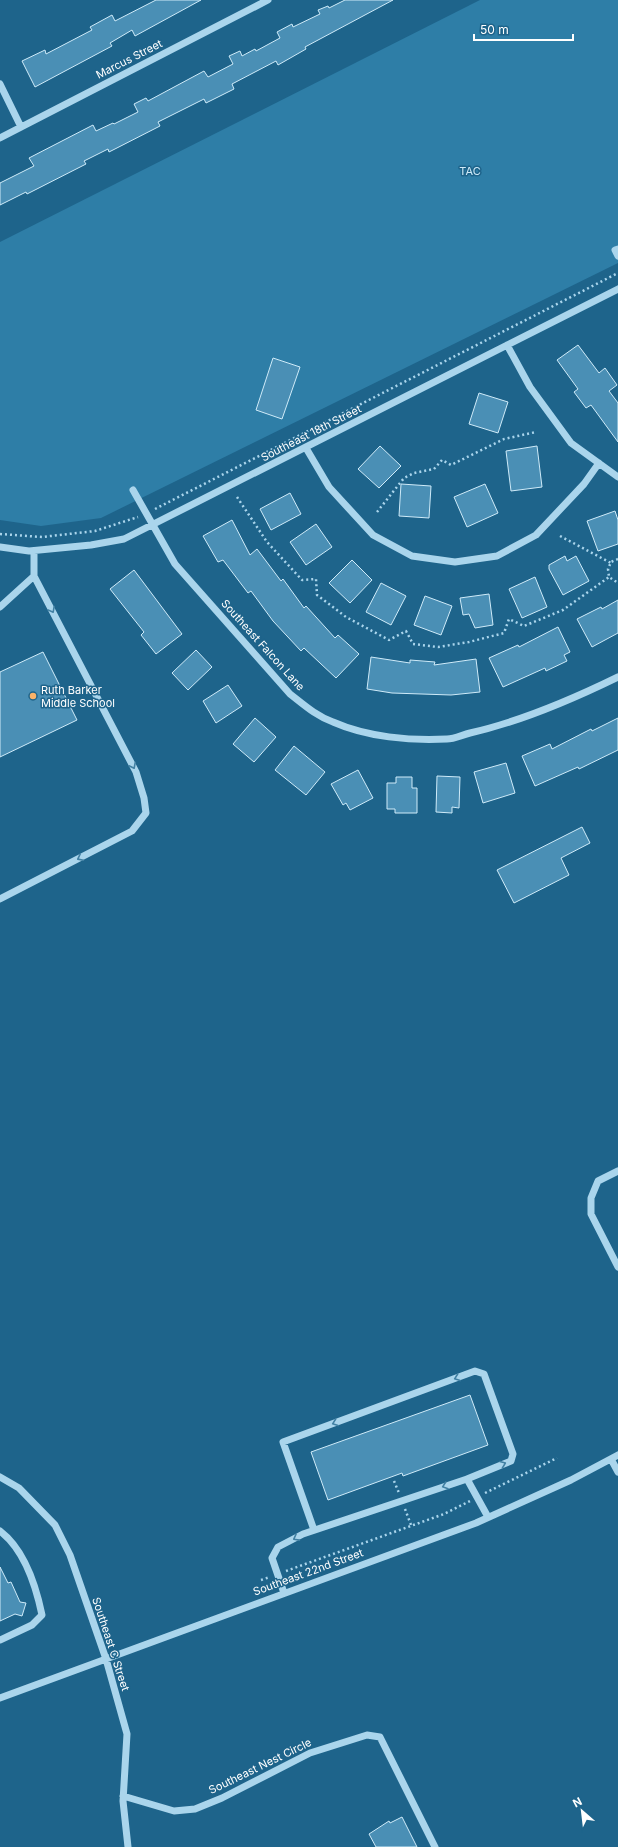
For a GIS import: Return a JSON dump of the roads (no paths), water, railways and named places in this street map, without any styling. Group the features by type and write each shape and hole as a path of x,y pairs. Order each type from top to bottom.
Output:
{"street":[{"name":"Marcus Street","path":"0,138 268,0"},
{"path":"0,84 21,127"},
{"path":"618,249 615,250 618,256"},
{"name":"Southeast 18th Street","path":"0,547 34,551 90,545 124,539 618,289"},
{"path":"507,345 530,387 571,443 618,477"},
{"path":"306,448 329,487 373,535 412,556 455,562 497,556 536,535 584,484 599,464"},
{"name":"Southeast Falcon Lane","path":"133,490 175,564 290,694 312,712 332,722 355,730 408,738 448,739 484,731 587,692 618,677"},
{"path":"0,899 132,830 146,813 144,798 136,772 34,576 34,551"},
{"path":"0,607 34,576"},
{"path":"618,1171 598,1181 591,1198 590,1214 618,1266"},
{"path":"284,1593 272,1558 278,1548 314,1530 467,1479 512,1461 513,1454 484,1374 475,1371 284,1442 314,1530"},
{"path":"615,1457 618,1472"},
{"name":"Southeast 22nd Street","path":"0,1698 488,1517 571,1480 615,1457"},
{"name":"Southeast C Street","path":"0,1477 19,1488 55,1525 70,1555 106,1659 127,1734 123,1796 128,1847"},
{"path":"467,1479 488,1517"},
{"path":"0,1530 22,1558 38,1595 42,1615 32,1625 0,1640"},
{"name":"Southeast Nest Circle","path":"123,1796 174,1811 195,1809 222,1798 310,1753 367,1735 380,1737 435,1847"}],"place":[{"name":"Ruth Barker Middle School","path":"33,696"}],"park label":[{"name":"TAC","path":"470,171"}]}
